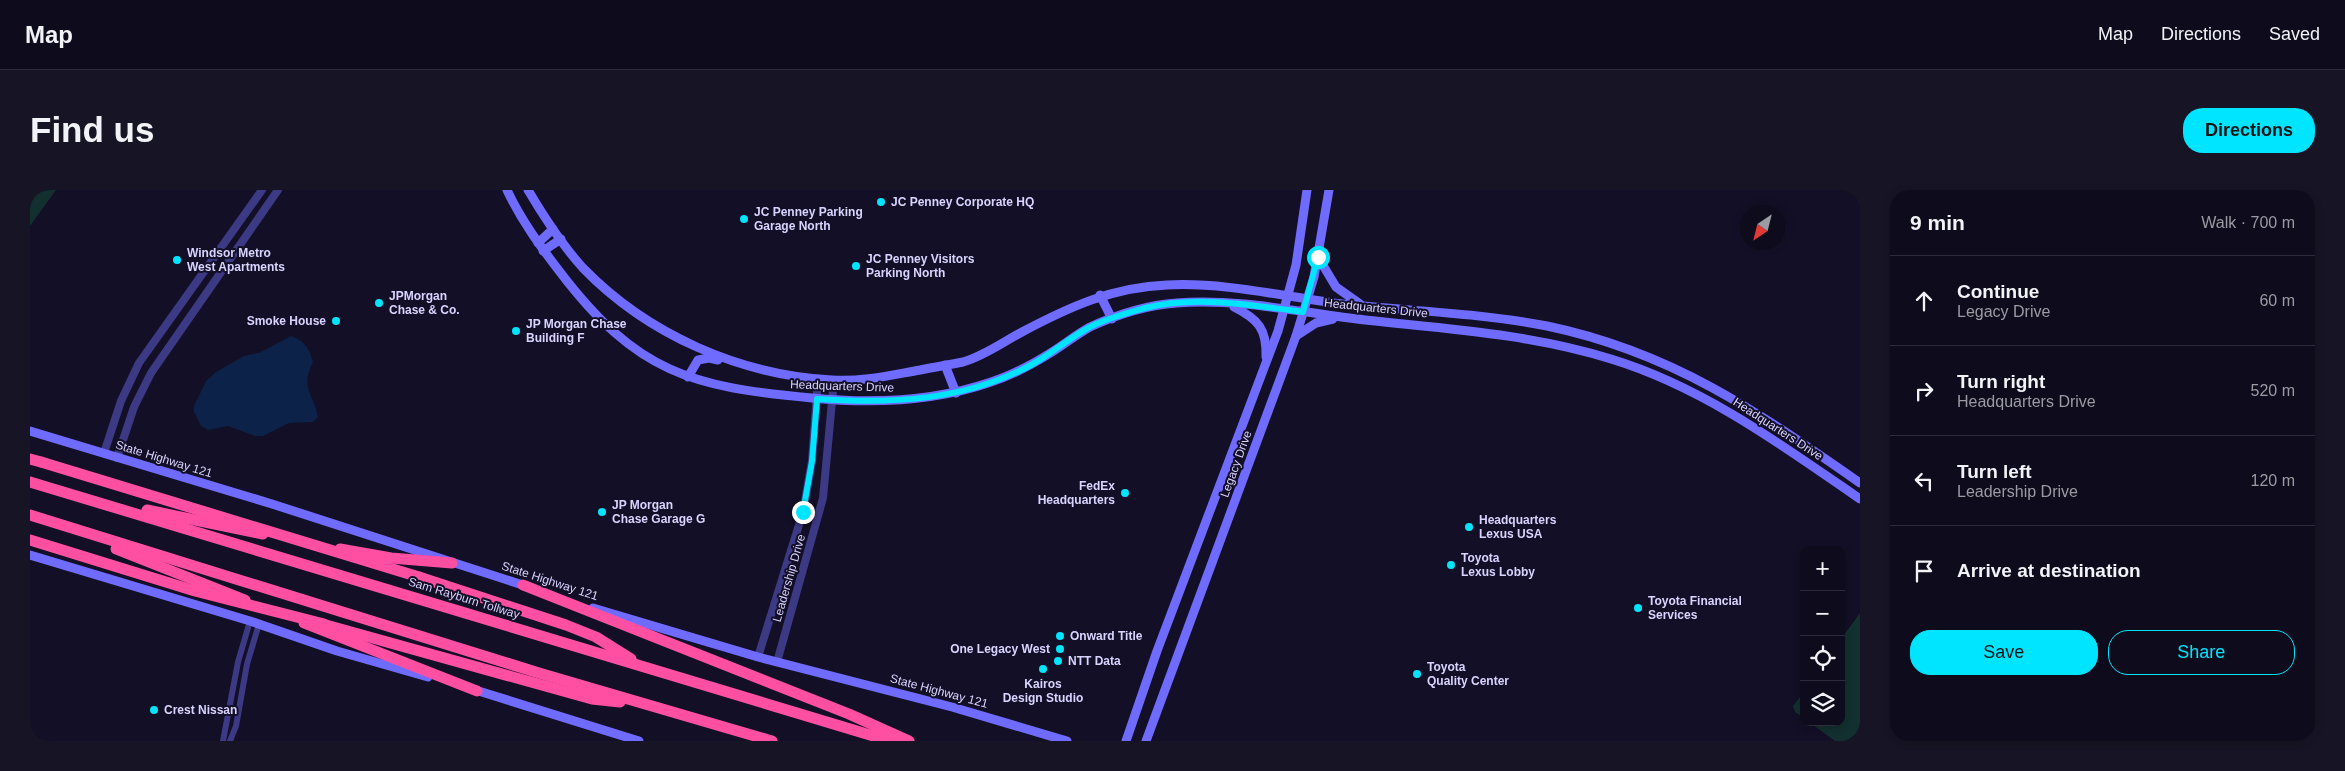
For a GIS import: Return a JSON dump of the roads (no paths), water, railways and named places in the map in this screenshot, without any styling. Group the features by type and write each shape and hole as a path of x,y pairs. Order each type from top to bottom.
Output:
{"highway":[{"path":"30,459 566,624 596,637 643,667"},
{"name":"Sam Rayburn Tollway","path":"30,482 890,741"},
{"path":"74,495 391,558 452,563"},
{"path":"32,515 477,690"},
{"path":"32,515 539,673 772,741"},
{"path":"30,540 195,591 592,699 651,706"},
{"path":"523,585 849,714 909,741"}],"main road":[{"name":"Headquarters Drive","path":"506,190 543,251 576,294 613,333 635,350 688,377 733,389 817,399 887,401 956,393 1018,372 1090,327 1145,308 1176,303 1230,304 1533,340 1585,351 1633,366 1679,385 1781,444 1860,500"},
{"name":"Headquarters Drive","path":"528,190 553,229 583,267 618,299 647,320 708,353 750,366 818,379 871,378 945,365 975,357 1068,307 1100,295 1127,289 1180,284 1263,292 1307,300 1520,322 1569,332 1636,352 1674,367 1725,393 1860,483"},
{"name":"Legacy Drive","path":"1126,741 1157,651 1266,364 1284,310 1298,256 1307,190"},
{"name":"Legacy Drive","path":"1146,741 1296,336 1318,257 1329,190"},
{"path":"538,242 553,229"},
{"path":"543,251 561,239"},
{"path":"1318,257 1336,287 1350,299 1364,306"},
{"path":"1100,295 1112,319"},
{"path":"1230,304 1247,314 1260,325 1267,342 1266,364"},
{"path":"1296,336 1316,323 1347,318"},
{"path":"688,377 698,360 708,358 750,366"},
{"path":"945,365 956,393"},
{"name":"State Highway 121","path":"30,431 272,504 452,563 758,658 952,706 1067,741"},
{"path":"30,555 260,624 337,651 477,690 639,741"}],"street":[{"path":"104,453 129,382 139,363 262,190"},
{"path":"117,458 142,390 173,341 278,190"},
{"path":"162,332 173,341"},
{"name":"Leadership Drive","path":"758,658 803,512 812,461 818,379"},
{"name":"Leadership Drive","path":"777,662 822,498 834,380"},
{"path":"224,741 238,662 250,621"},
{"path":"230,741 236,726 247,664 260,624"}],"water":[{"path":"291,336 300,340 306,346 313,362 309,371 308,385 318,417 313,422 289,423 263,436 255,436 228,426 208,430 201,426 194,412 194,406 206,381 216,372 244,356 261,352"}],"place":[{"name":"JC Penney Corporate HQ","path":"881,202"},
{"name":"JC Penney Parking Garage North","path":"744,219"},
{"name":"Windsor Metro West Apartments","path":"177,260"},
{"name":"JC Penney Visitors Parking North","path":"856,266"},
{"name":"JPMorgan Chase & Co.","path":"379,303"},
{"name":"Smoke House","path":"336,321"},
{"name":"JP Morgan Chase Building F","path":"516,331"},
{"name":"FedEx Headquarters","path":"1125,493"},
{"name":"JP Morgan Chase Garage G","path":"602,512"},
{"name":"Headquarters Lexus USA","path":"1469,527"},
{"name":"Toyota Lexus Lobby","path":"1451,565"},
{"name":"Toyota Financial Services","path":"1638,608"},
{"name":"Onward Title","path":"1060,636"},
{"name":"One Legacy West","path":"1060,649"},
{"name":"NTT Data","path":"1058,661"},
{"name":"Kairos Design Studio","path":"1043,669"},
{"name":"Toyota Quality Center","path":"1417,674"},
{"name":"Crest Nissan","path":"154,710"}]}
